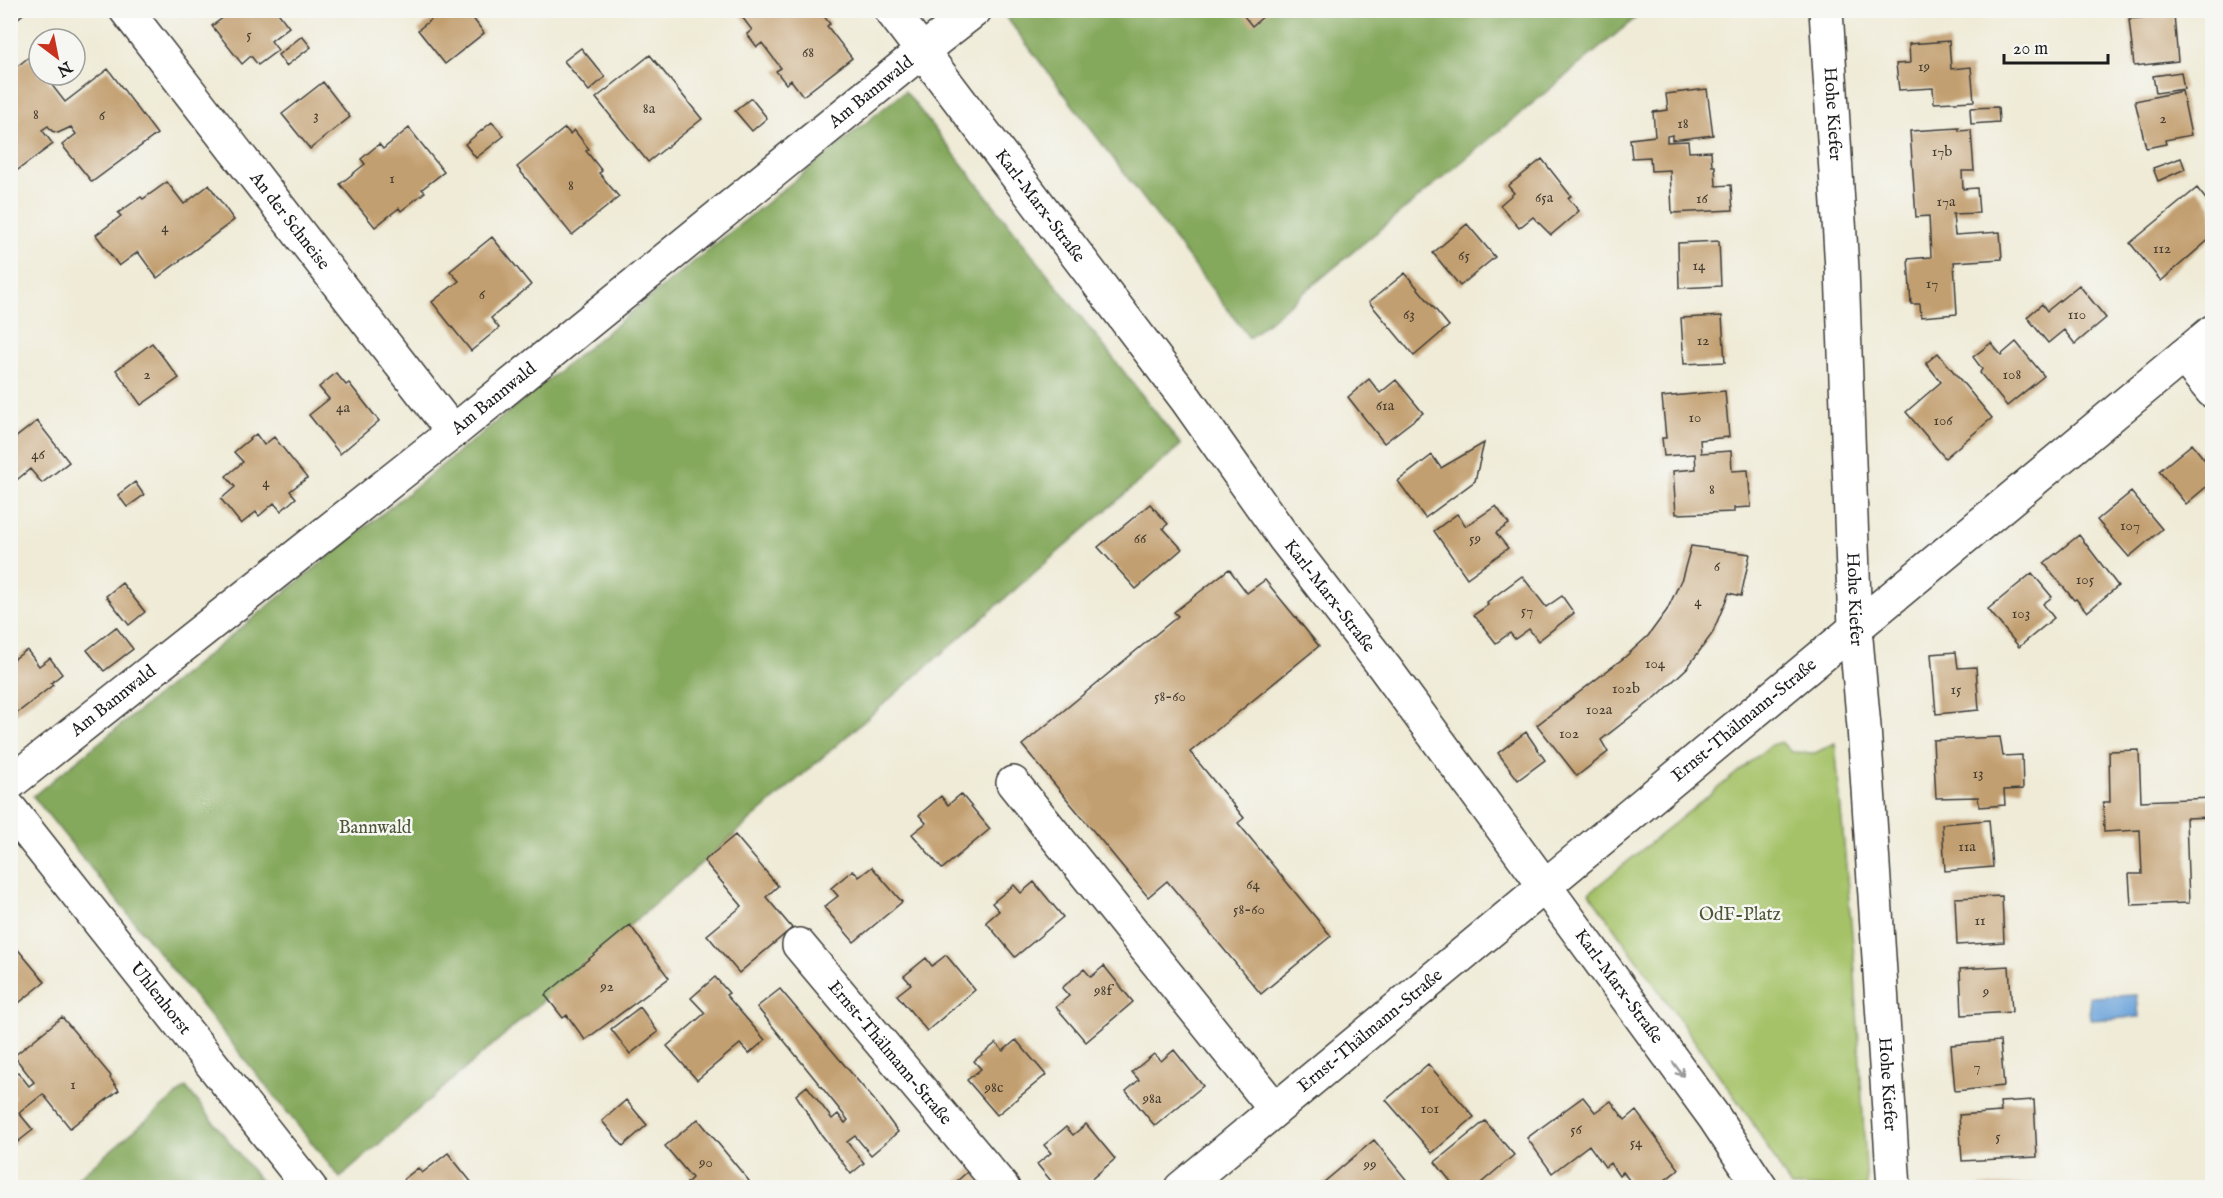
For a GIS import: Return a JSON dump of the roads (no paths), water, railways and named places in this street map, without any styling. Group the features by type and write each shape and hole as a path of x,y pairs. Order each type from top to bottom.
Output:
{"street":[{"name":"An der Schneise","path":"126,10 453,432"},
{"name":"Karl-Marx-Straße","path":"891,10 1186,399 1285,539 1385,668 1707,1108 1761,1188"},
{"name":"Am Bannwald","path":"10,783 453,432 975,10"},
{"name":"Hohe Kiefer","path":"1826,10 1842,269 1855,628 1864,728 1894,1188"},
{"name":"Ernst-Thälmann-Straße","path":"1180,1188 2212,332"},
{"path":"2183,356 2212,391"},
{"path":"1013,783 1275,1109"},
{"name":"Uhlenhorst","path":"10,809 310,1188"},
{"name":"Ernst-Thälmann-Straße","path":"799,945 1003,1188"}],"water":[{"path":"2137,995 2139,1017 2091,1020 2089,997"}],"park label":[{"name":"Bannwald","path":"375,828"},
{"name":"OdF-Platz","path":"1740,915"}]}
